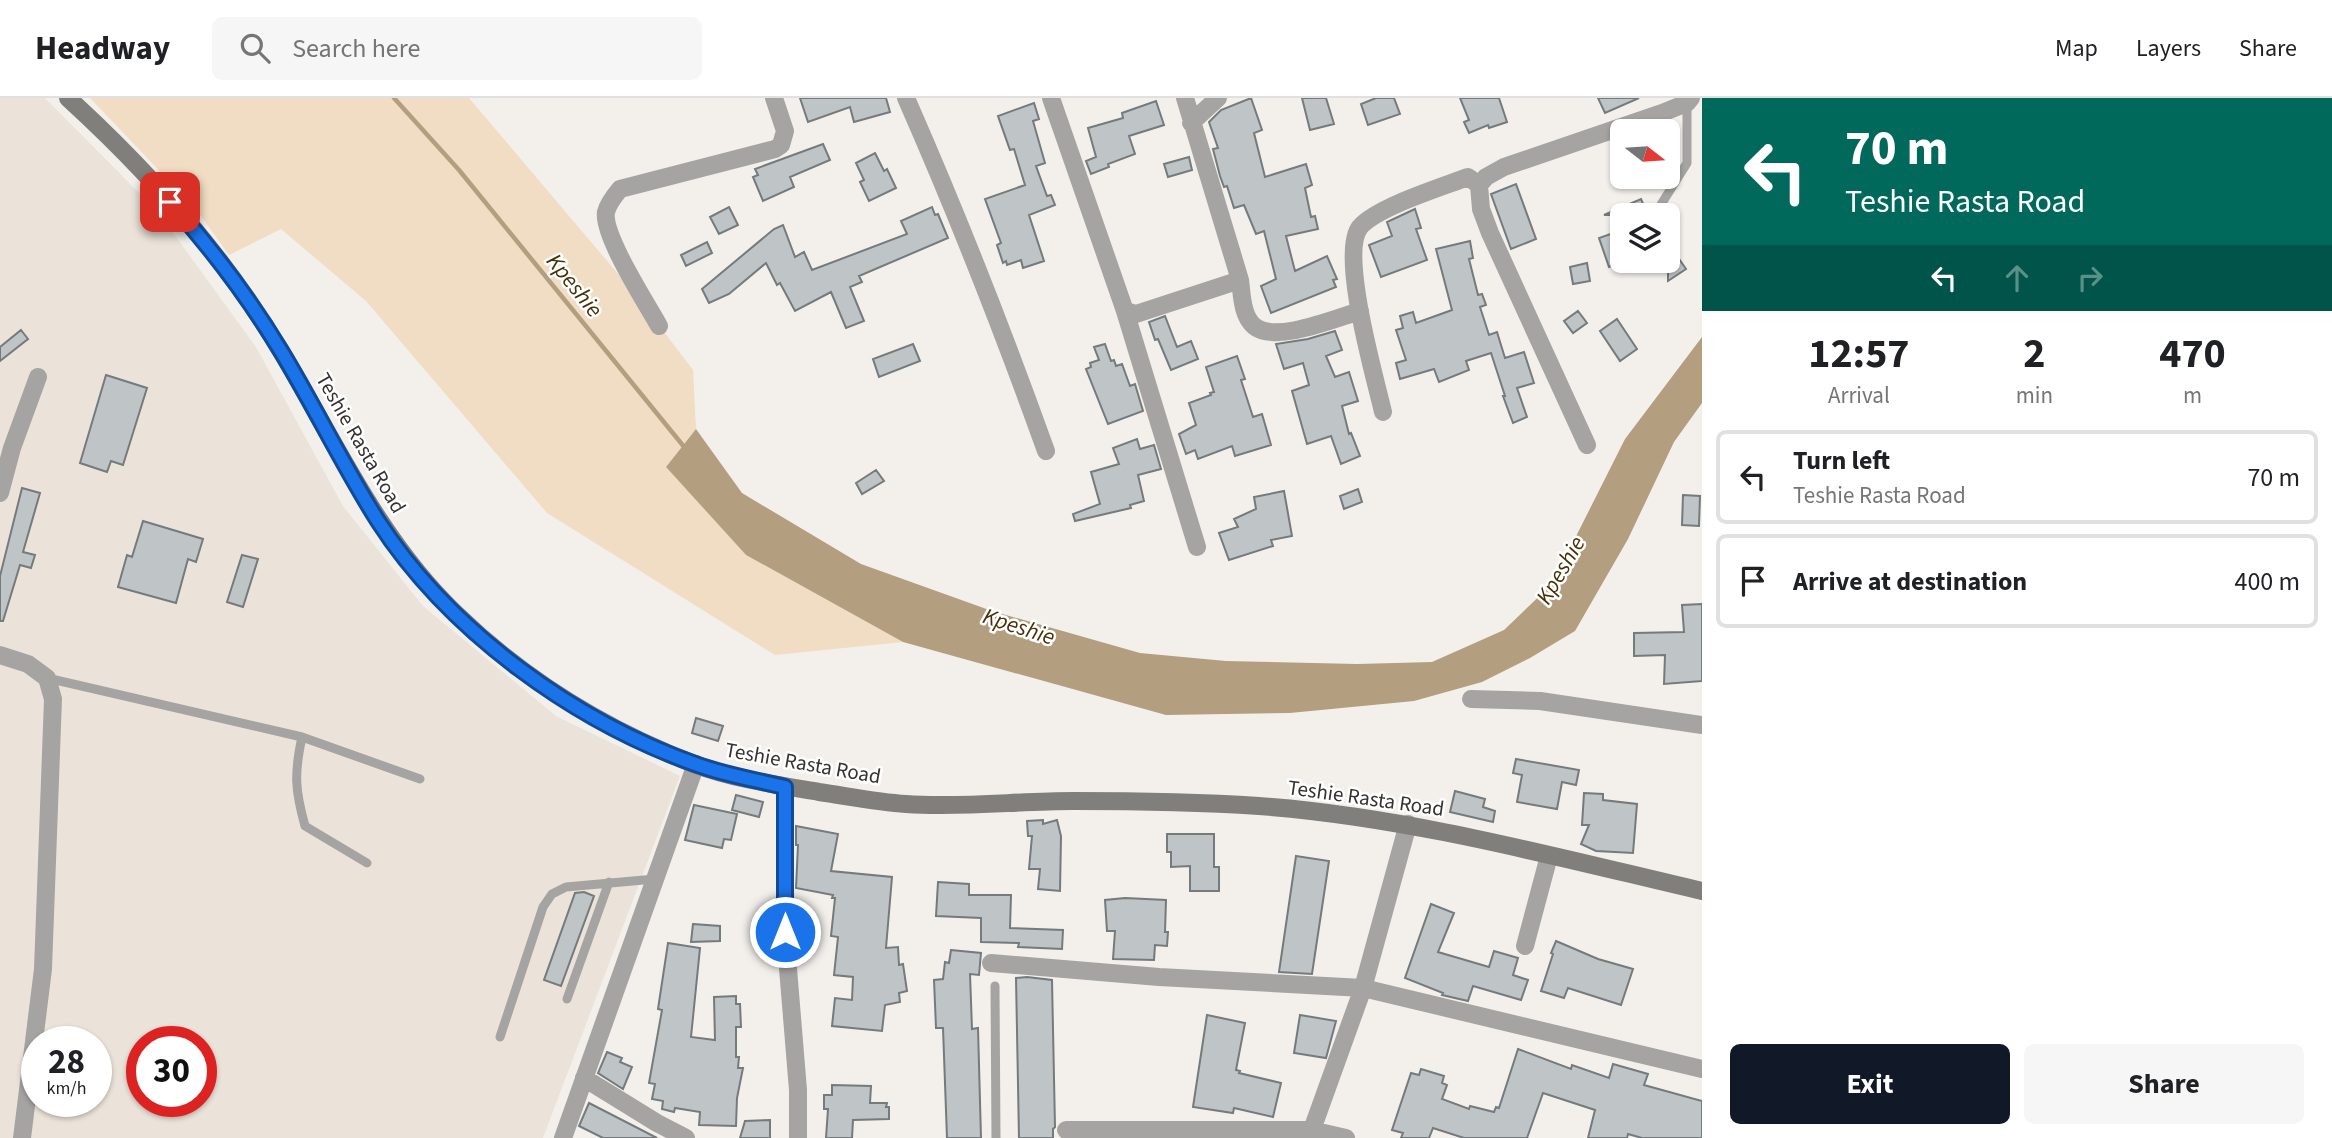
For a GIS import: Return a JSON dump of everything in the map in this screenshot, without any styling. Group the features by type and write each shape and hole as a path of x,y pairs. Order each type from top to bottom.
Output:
{"main road":[{"name":"Teshie Rasta Road","path":"68,98 186,220 246,297 286,358 378,521 428,586 483,639 540,683 633,738 729,775 785,787 907,804 1074,801 1255,806 1316,811 1408,824 1702,891"}],"street":[{"path":"659,326 609,234 606,213 612,199 620,189 775,149 781,145 785,131 774,98"},
{"path":"906,98 1002,329 1046,451"},
{"path":"1051,98 1125,311 1197,547"},
{"path":"1185,98 1240,280 1244,310 1253,326 1265,332 1285,333 1360,311"},
{"path":"1191,123 1218,98"},
{"path":"1587,445 1490,233 1481,209 1479,185 1486,177 1504,167 1689,100"},
{"path":"1383,412 1355,284 1353,248 1359,228 1375,215 1468,177 1479,185"},
{"path":"1125,311 1136,314 1240,280"},
{"path":"0,493 6,442 38,377"},
{"path":"0,655 28,664 47,678 53,699 43,969 22,1138"},
{"path":"1471,699 1540,701 1702,725"},
{"path":"563,1138 696,764"},
{"path":"785,787 785,932 798,1090 797,1138"},
{"path":"1310,1134 1363,988 1408,824"},
{"path":"1525,946 1549,856"},
{"path":"991,963 1159,977 1363,988 1702,1069"},
{"path":"584,1078 657,1131 686,1138"},
{"path":"1066,1130 1150,1134 1310,1134 1346,1138"}],"lane":[{"path":"1662,203 1687,163 1689,100"},
{"path":"47,678 302,737 420,779"},
{"path":"302,737 295,766 296,794 305,826 367,863"},
{"path":"500,1037 543,908 552,894 566,887 657,878"},
{"path":"567,999 610,882"},
{"path":"995,986 996,1138"}],"shaded area":[{"path":"0,98 45,98 158,212 256,347 343,506 423,606 556,716 680,776 543,1138 0,1138"},
{"path":"90,98 469,98 636,295 693,370 696,429 666,467 746,555 903,642 775,655 547,513 366,301 281,229 229,255 195,208"}],"water":[{"path":"1702,337 1702,403 1674,442 1628,539 1575,631 1482,682 1414,701 1290,713 1166,715 903,642 746,555 666,467 696,429 742,493 861,564 992,611 1140,653 1226,661 1357,664 1432,662 1504,630 1552,584 1625,439"}],"building":[{"path":"800,98 886,98 890,112 854,122 850,107 808,122"},
{"path":"1251,98 1262,130 1254,133 1265,177 1306,164 1312,185 1305,188 1311,217 1315,216 1318,229 1286,236 1295,271 1327,256 1337,279 1333,280 1336,287 1271,313 1261,286 1276,279 1264,231 1256,234 1244,205 1234,208 1227,186 1224,187 1220,176 1213,149 1218,148 1209,122 1221,110"},
{"path":"1302,98 1326,98 1334,124 1310,130"},
{"path":"1376,98 1394,98 1400,114 1368,125 1361,104"},
{"path":"1460,98 1499,98 1507,122 1489,128 1488,125 1469,133 1464,122 1469,120"},
{"path":"1598,98 1639,98 1605,113"},
{"path":"1156,101 1164,125 1129,136 1135,154 1091,174 1086,161 1096,157 1088,128 1123,118 1122,113"},
{"path":"1034,103 1039,119 1033,121 1045,163 1036,166 1047,196 1051,195 1055,205 1029,215 1044,261 1023,268 1021,260 1007,265 1006,261 1003,263 997,245 1001,243 985,199 1025,185 1014,149 1010,150 998,116"},
{"path":"823,144 830,160 790,177 794,187 763,201 753,177 758,175 755,169"},
{"path":"875,153 896,188 869,201 860,182 864,180 856,163"},
{"path":"1189,157 1192,170 1168,177 1164,164"},
{"path":"1516,184 1536,239 1511,249 1491,194"},
{"path":"729,207 738,225 719,234 710,217"},
{"path":"932,207 935,215 938,214 948,238 859,276 862,282 850,287 864,321 846,328 831,292 795,311 766,263 729,294 709,303 702,289 774,229 783,225 795,257 804,252 812,270 907,234 901,221"},
{"path":"1415,209 1421,228 1416,229 1427,260 1381,277 1369,245 1392,236 1387,222"},
{"path":"1610,234 1609,267 1599,238"},
{"path":"1470,241 1473,258 1469,259 1478,295 1482,294 1486,305 1480,307 1489,335 1497,332 1505,358 1524,352 1534,383 1517,388 1527,417 1513,423 1491,353 1466,361 1469,370 1439,382 1434,369 1400,379 1396,363 1406,360 1396,330 1403,328 1400,316 1413,312 1416,323 1452,310 1436,249"},
{"path":"707,242 712,253 686,266 681,255"},
{"path":"1680,260 1686,269 1680,273"},
{"path":"1587,263 1590,281 1573,284 1570,267"},
{"path":"1668,273 1680,273 1668,281"},
{"path":"1578,311 1587,323 1573,333 1564,321"},
{"path":"1165,316 1177,347 1191,341 1198,359 1171,370 1149,322"},
{"path":"1617,319 1637,349 1620,361 1600,331"},
{"path":"21,330 28,339 0,361 0,347"},
{"path":"1335,331 1342,350 1326,356 1335,377 1349,372 1358,401 1342,406 1349,434 1351,433 1360,456 1341,464 1331,436 1307,444 1292,391 1309,385 1303,363 1284,369 1276,344"},
{"path":"913,344 920,361 879,377 873,359"},
{"path":"1105,344 1111,361 1114,360 1116,366 1122,364 1130,386 1135,384 1143,411 1108,424 1086,369 1091,367 1090,363 1099,360 1094,347"},
{"path":"1237,356 1245,379 1241,380 1253,417 1262,414 1271,445 1235,456 1232,446 1198,459 1195,450 1186,454 1179,434 1196,425 1189,403 1214,392 1206,367"},
{"path":"106,375 147,388 123,465 111,461 107,472 80,463"},
{"path":"1137,439 1140,449 1154,445 1161,469 1138,475 1144,501 1130,505 1131,508 1075,521 1073,514 1100,504 1091,472 1119,464 1113,448"},
{"path":"876,470 884,481 862,494 856,483"},
{"path":"22,488 40,493 23,552 35,555 31,568 20,565 3,621 0,621 0,576"},
{"path":"1358,489 1362,502 1344,509 1340,496"},
{"path":"1284,491 1292,536 1271,540 1273,546 1229,560 1219,533 1238,527 1234,519 1256,509 1254,497"},
{"path":"1683,495 1700,496 1699,526 1682,525"},
{"path":"143,521 203,539 196,562 188,559 176,603 118,587 127,555 132,557"},
{"path":"242,555 258,559 243,607 227,602"},
{"path":"1702,604 1702,681 1664,684 1665,655 1634,656 1634,633 1684,632 1682,605"},
{"path":"696,718 723,726 718,741 692,733"},
{"path":"1516,759 1579,770 1576,785 1562,782 1557,809 1517,802 1522,775 1513,773"},
{"path":"1455,791 1485,799 1483,807 1495,811 1493,822 1450,812"},
{"path":"1584,793 1603,794 1603,800 1637,804 1633,853 1596,851 1581,844 1589,825 1582,825"},
{"path":"736,795 763,802 759,817 732,810"},
{"path":"694,805 737,814 731,840 724,839 722,848 685,840"},
{"path":"1043,820 1043,824 1057,820 1061,836 1060,891 1038,889 1040,869 1029,869 1032,836 1028,836 1027,821"},
{"path":"796,826 838,834 831,871 892,877 886,948 898,947 899,965 903,964 907,991 899,993 900,1002 885,1005 882,1031 832,1026 835,998 852,1000 853,977 834,975 838,937 831,936 835,898 832,898 833,895 796,888"},
{"path":"1167,834 1214,834 1214,867 1219,867 1219,891 1190,891 1190,866 1171,867 1171,852 1167,852"},
{"path":"1296,856 1329,861 1312,974 1279,972"},
{"path":"938,882 969,884 969,895 1011,895 1010,928 1063,930 1062,949 1018,947 1019,943 981,942 981,918 936,916"},
{"path":"584,892 594,896 561,986 544,980 575,893"},
{"path":"1105,900 1166,900 1167,946 1155,945 1154,960 1113,959 1115,931 1107,931"},
{"path":"1431,904 1454,913 1438,952 1489,967 1494,951 1518,958 1513,975 1528,980 1521,1000 1473,986 1468,1001 1442,995 1443,993 1405,978"},
{"path":"693,924 720,926 720,941 691,942"},
{"path":"1556,941 1598,959 1633,969 1621,1005 1568,988 1564,998 1541,991"},
{"path":"668,943 700,948 691,1037 715,1040 714,997 736,996 736,1004 740,1004 741,1027 736,1027 736,1057 739,1057 738,1068 743,1068 737,1098 736,1126 699,1125 700,1112 662,1109 663,1101 652,1099 655,1084 649,1083 662,1010 658,1009"},
{"path":"951,950 981,953 979,975 970,974 972,1029 978,1028 981,1138 947,1138 943,1028 936,1028 934,980 943,979 945,962 949,963"},
{"path":"1016,978 1052,980 1053,1138 1019,1138"},
{"path":"1207,1015 1245,1023 1236,1070 1281,1083 1273,1117 1234,1108 1233,1113 1193,1107"},
{"path":"1300,1015 1336,1021 1326,1058 1294,1053"},
{"path":"1518,1049 1571,1069 1572,1065 1609,1078 1613,1064 1648,1074 1644,1085 1702,1101 1702,1138 1642,1138 1628,1134 1627,1138 1588,1138 1595,1110 1543,1093 1527,1138 1464,1138 1433,1128 1429,1138 1401,1138 1403,1133 1392,1130 1411,1073 1419,1075 1421,1069 1444,1076 1442,1083 1447,1085 1442,1099 1469,1109 1470,1106 1494,1112 1496,1107 1499,1108"},
{"path":"607,1052 622,1058 620,1062 632,1067 623,1089 598,1073"},
{"path":"832,1085 871,1086 870,1103 887,1103 889,1119 853,1120 852,1138 826,1138 828,1109 824,1109 824,1095 832,1095"},
{"path":"589,1103 657,1138 603,1138 579,1126"},
{"path":"770,1120 770,1138 740,1138 745,1121"}],"waterway":[{"name":"Kpeshie","path":"394,98 459,170 685,448"}],"route":[{"path":"170,202 246,297 280,348 378,521 401,554 453,612 540,683 633,738 729,775 785,787 785,932"}]}
